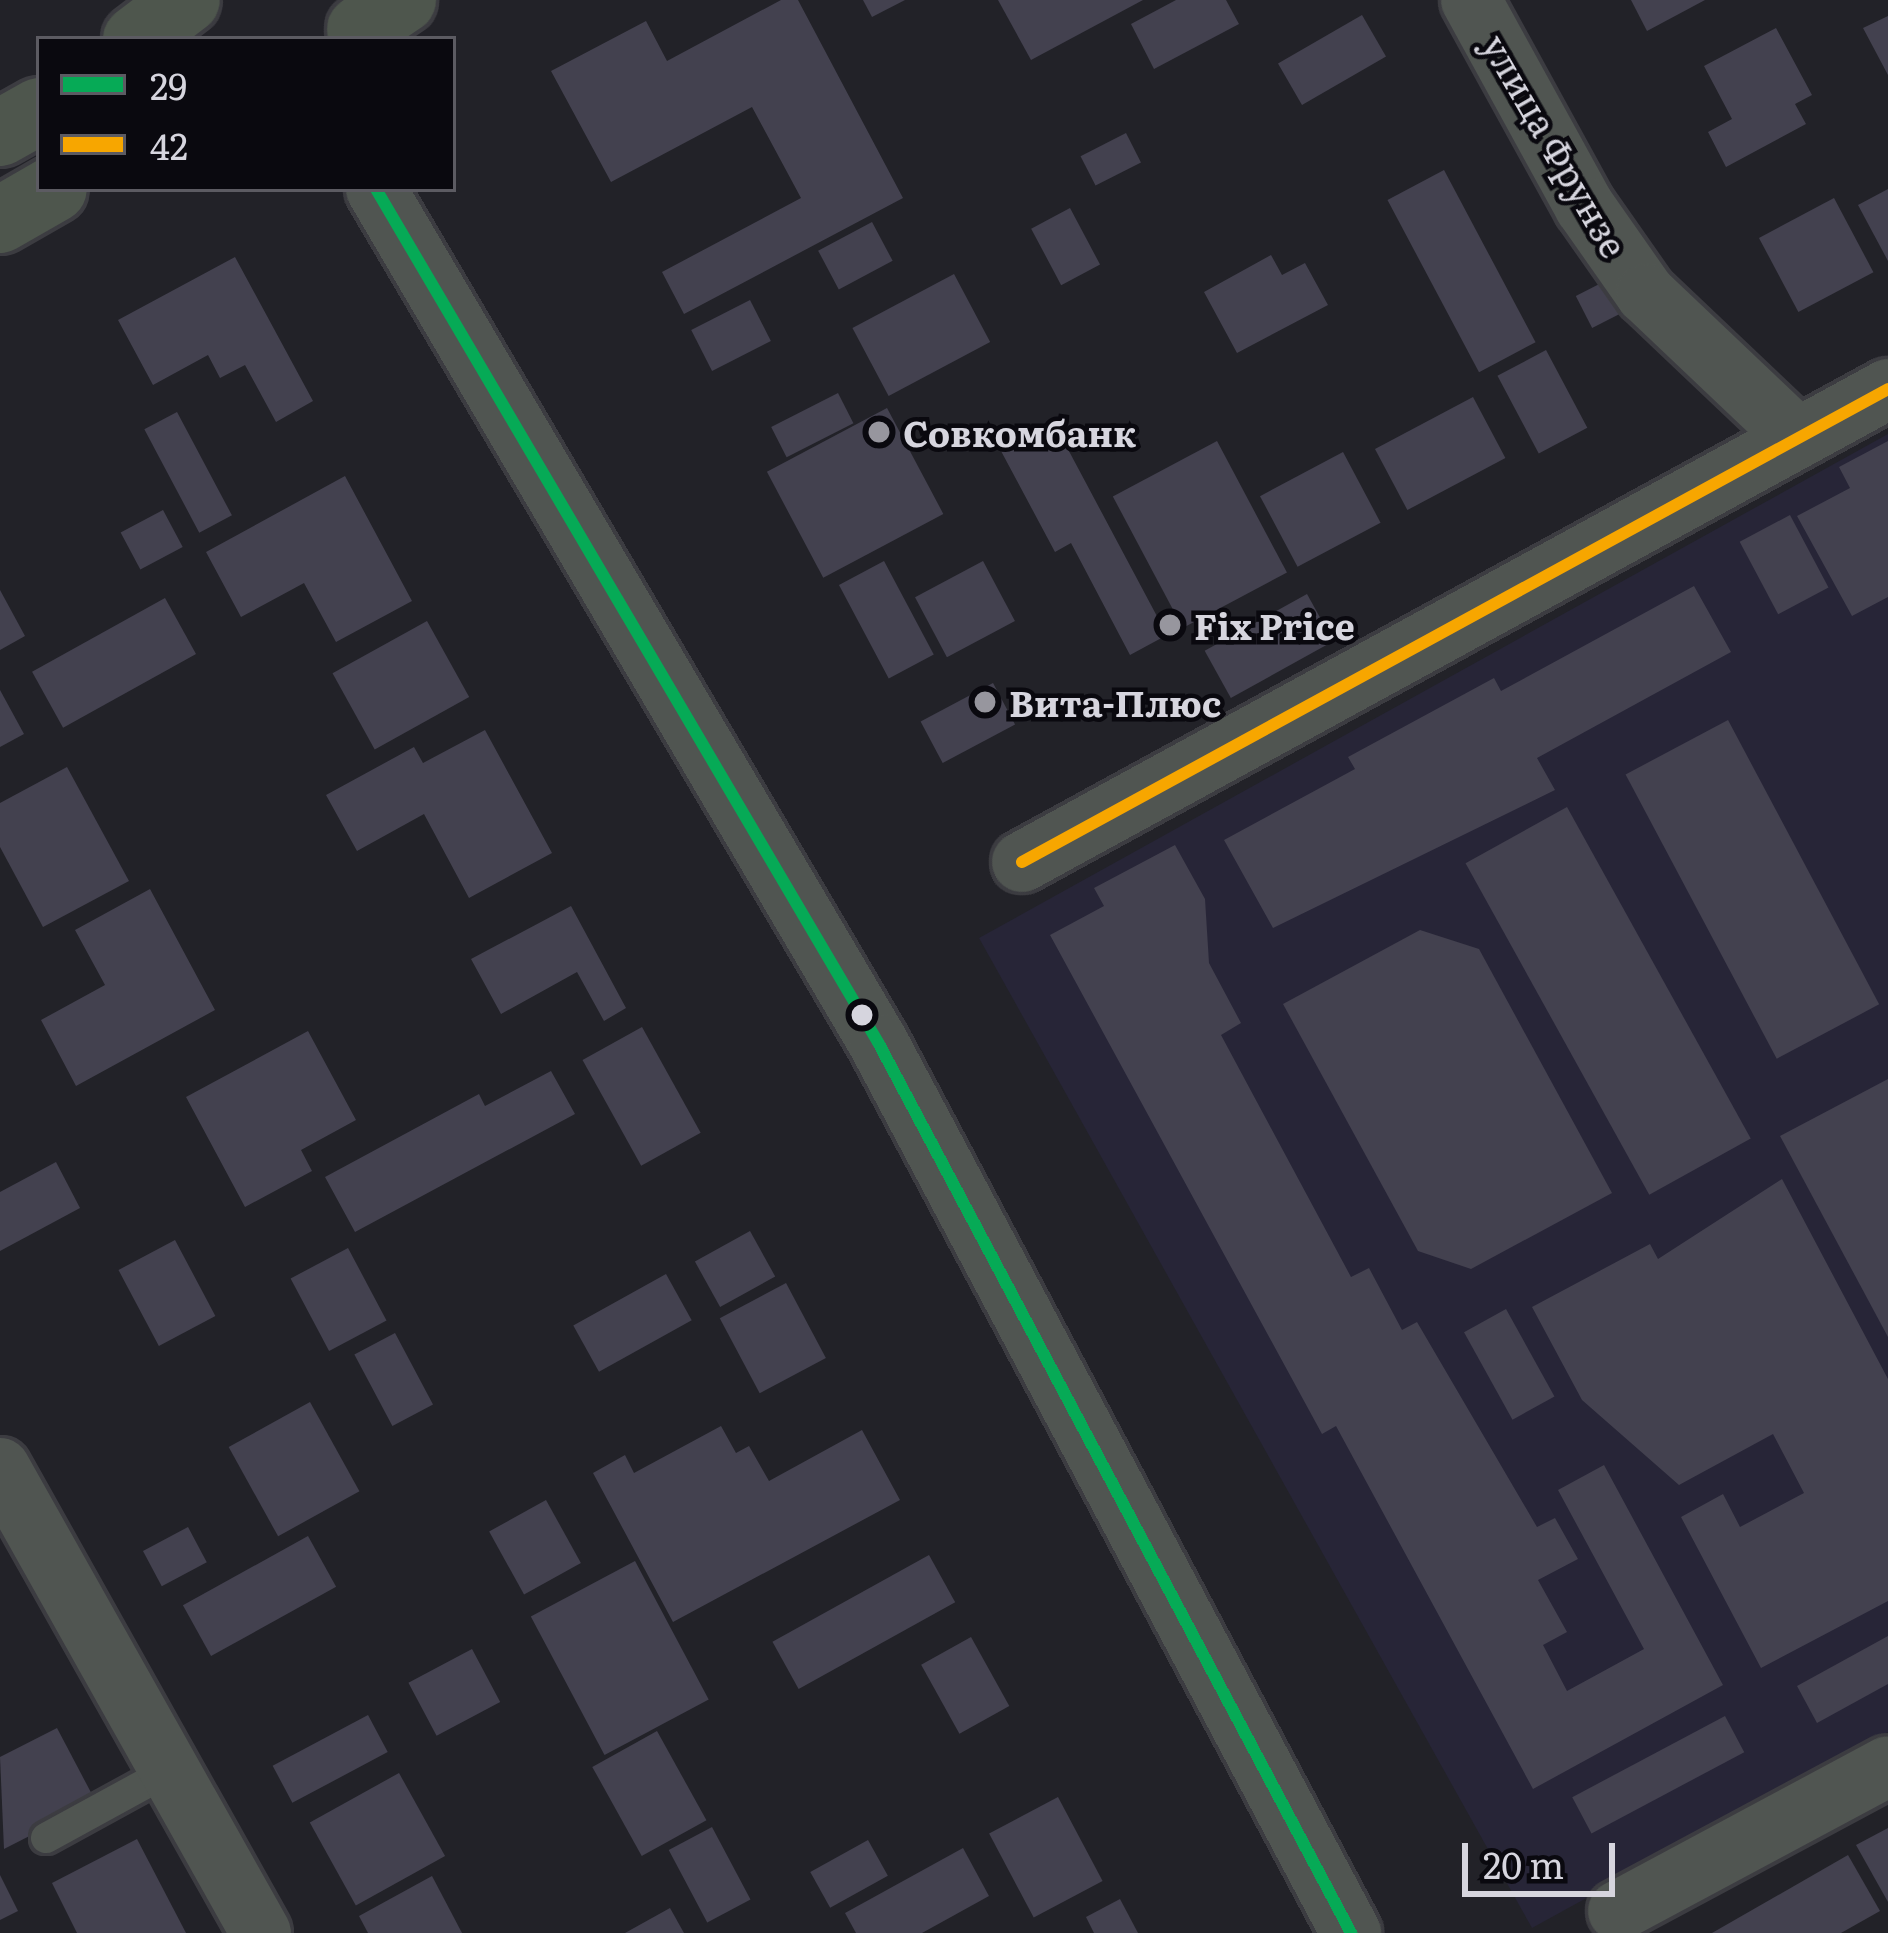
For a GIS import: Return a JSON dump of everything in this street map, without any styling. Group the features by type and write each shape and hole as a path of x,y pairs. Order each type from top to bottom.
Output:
{"main road":[{"path":"140,36 187,0"},
{"path":"204,0 209,36"},
{"path":"0,133 36,113"},
{"path":"0,220 49,192"}],"street":[{"name":"улица Фрунзе","path":"1471,0 1585,207 1646,294 1798,438"},
{"path":"378,192 879,1044 1351,1933"},
{"path":"1022,862 1888,389"},
{"path":"8,1503 170,1770 261,1933"},
{"path":"1618,1911 1888,1766"}],"lane":[{"path":"46,1838 170,1770"}],"shaded area":[{"path":"1888,434 1888,1732 1532,1928 979,938"}],"building":[{"path":"781,0 798,0 903,198 684,314 662,272 801,198 752,107 611,182 551,71 646,21 667,61"},
{"path":"863,0 905,0 872,17"},
{"path":"998,0 1143,0 1031,60"},
{"path":"1176,0 1226,0 1239,24 1154,69 1131,24"},
{"path":"1631,0 1705,0 1647,31"},
{"path":"1362,15 1386,57 1302,105 1278,64"},
{"path":"1888,16 1888,75 1863,28"},
{"path":"1776,28 1812,95 1795,104 1806,124 1726,167 1708,132 1732,119 1704,66"},
{"path":"1126,133 1141,162 1096,186 1081,156"},
{"path":"1444,170 1536,342 1479,372 1387,200"},
{"path":"1888,189 1888,261 1858,205"},
{"path":"1834,198 1873,272 1798,312 1759,238"},
{"path":"1070,208 1100,265 1061,285 1031,229"},
{"path":"872,222 893,261 839,289 818,251"},
{"path":"1271,255 1282,275 1305,263 1328,305 1237,353 1204,292"},
{"path":"235,257 313,401 276,422 245,365 220,378 208,355 153,385 118,320"},
{"path":"954,274 990,342 889,396 852,328"},
{"path":"1615,276 1631,308 1592,328 1576,296"},
{"path":"750,300 771,341 712,371 691,330"},
{"path":"1546,350 1587,428 1539,454 1497,376"},
{"path":"838,393 853,423 787,457 771,427"},
{"path":"1473,397 1505,458 1407,510 1375,449"},
{"path":"887,408 943,514 823,578 767,472"},
{"path":"177,412 232,515 199,533 144,429"},
{"path":"1054,423 1167,635 1130,655 1071,543 1055,552 1001,451"},
{"path":"1217,441 1287,573 1183,628 1113,496"},
{"path":"1888,441 1888,597 1852,616 1797,516 1850,488 1839,467"},
{"path":"1343,452 1381,523 1298,567 1260,496"},
{"path":"345,476 412,601 336,642 304,583 241,617 206,552"},
{"path":"163,510 183,547 140,570 121,533"},
{"path":"1790,515 1828,587 1778,614 1740,542"},
{"path":"884,561 934,655 889,679 839,585"},
{"path":"983,561 1015,621 947,657 915,597"},
{"path":"1694,586 1731,652 1537,758 1555,790 1273,928 1224,840 1355,769 1348,757 1494,678 1501,691"},
{"path":"0,590 25,636 0,650"},
{"path":"1307,594 1333,641 1231,698 1205,651"},
{"path":"165,598 196,654 63,728 32,672"},
{"path":"427,621 469,697 375,749 333,673"},
{"path":"993,683 1015,724 943,763 921,721"},
{"path":"0,690 24,734 0,747"},
{"path":"1728,720 1879,1004 1777,1059 1626,774"},
{"path":"485,730 552,853 469,898 424,814 357,851 326,795 414,747 423,763"},
{"path":"67,767 129,881 43,927 0,847 0,803"},
{"path":"1567,807 1751,1138 1649,1195 1466,863"},
{"path":"1175,845 1205,899 1209,963 1241,1023 1221,1035 1351,1277 1369,1268 1402,1330 1417,1322 1537,1527 1555,1518 1578,1559 1538,1580 1567,1632 1543,1645 1567,1691 1644,1649 1558,1490 1604,1465 1723,1685 1533,1789 1336,1426 1322,1434 1050,935 1104,906 1094,888"},
{"path":"150,889 215,1010 76,1086 41,1020 105,985 75,930"},
{"path":"571,906 626,1008 604,1021 577,972 501,1014 471,959"},
{"path":"1420,930 1479,949 1612,1193 1471,1269 1418,1251 1283,1004"},
{"path":"642,1027 701,1133 641,1166 583,1060"},
{"path":"308,1031 356,1120 301,1150 312,1171 245,1207 186,1097"},
{"path":"551,1071 575,1114 355,1232 325,1177 479,1094 485,1106"},
{"path":"1888,1079 1888,1337 1780,1136"},
{"path":"56,1162 80,1208 0,1251 0,1192"},
{"path":"1782,1179 1888,1379 1888,1601 1761,1668 1681,1517 1723,1494 1740,1527 1804,1493 1773,1434 1679,1485 1582,1400 1532,1307 1650,1244 1658,1259"},
{"path":"750,1231 775,1276 720,1307 695,1262"},
{"path":"175,1240 215,1316 159,1346 118,1270"},
{"path":"348,1248 386,1320 329,1351 291,1279"},
{"path":"666,1274 692,1320 599,1372 573,1325"},
{"path":"786,1283 826,1358 760,1393 720,1318"},
{"path":"1506,1309 1554,1396 1512,1420 1464,1332"},
{"path":"395,1333 433,1405 392,1426 354,1355"},
{"path":"310,1402 359,1491 278,1536 229,1447"},
{"path":"721,1426 736,1453 749,1446 769,1481 862,1430 900,1500 673,1622 593,1473 625,1455 634,1473"},
{"path":"546,1500 581,1563 524,1594 489,1532"},
{"path":"188,1527 207,1562 162,1586 143,1551"},
{"path":"308,1536 336,1587 211,1656 183,1605"},
{"path":"929,1555 955,1602 799,1689 772,1642"},
{"path":"635,1561 709,1700 605,1755 531,1616"},
{"path":"1888,1636 1888,1684 1817,1723 1797,1686"},
{"path":"971,1637 1009,1706 959,1734 921,1665"},
{"path":"472,1649 500,1702 437,1736 408,1683"},
{"path":"368,1715 388,1752 292,1803 273,1766"},
{"path":"1725,1716 1744,1752 1591,1833 1572,1797"},
{"path":"57,1728 96,1802 4,1849 0,1757"},
{"path":"657,1731 706,1820 642,1856 592,1767"},
{"path":"399,1773 445,1856 356,1906 310,1822"},
{"path":"1058,1797 1103,1881 1034,1917 989,1834"},
{"path":"712,1827 750,1899 707,1922 669,1850"},
{"path":"1888,1828 1888,1902 1856,1845"},
{"path":"137,1839 186,1933 77,1933 52,1883"},
{"path":"868,1840 888,1876 830,1908 810,1872"},
{"path":"963,1848 989,1896 922,1933 856,1933 845,1913"},
{"path":"1848,1855 1880,1911 1841,1933 1712,1933"},
{"path":"0,1875 18,1911 0,1920"},
{"path":"432,1876 462,1933 368,1933 359,1916"},
{"path":"1120,1899 1138,1933 1094,1933 1086,1917"},
{"path":"670,1908 684,1933 625,1933"}],"transit line":[{"name":"29","path":"378,192 879,1044 1351,1933"},
{"name":"42","path":"1022,862 1888,389"}],"place":[{"name":"Совкомбанк","path":"879,432"},
{"name":"Fix Price","path":"1170,625"},
{"name":"Вита-Плюс","path":"985,702"}]}
